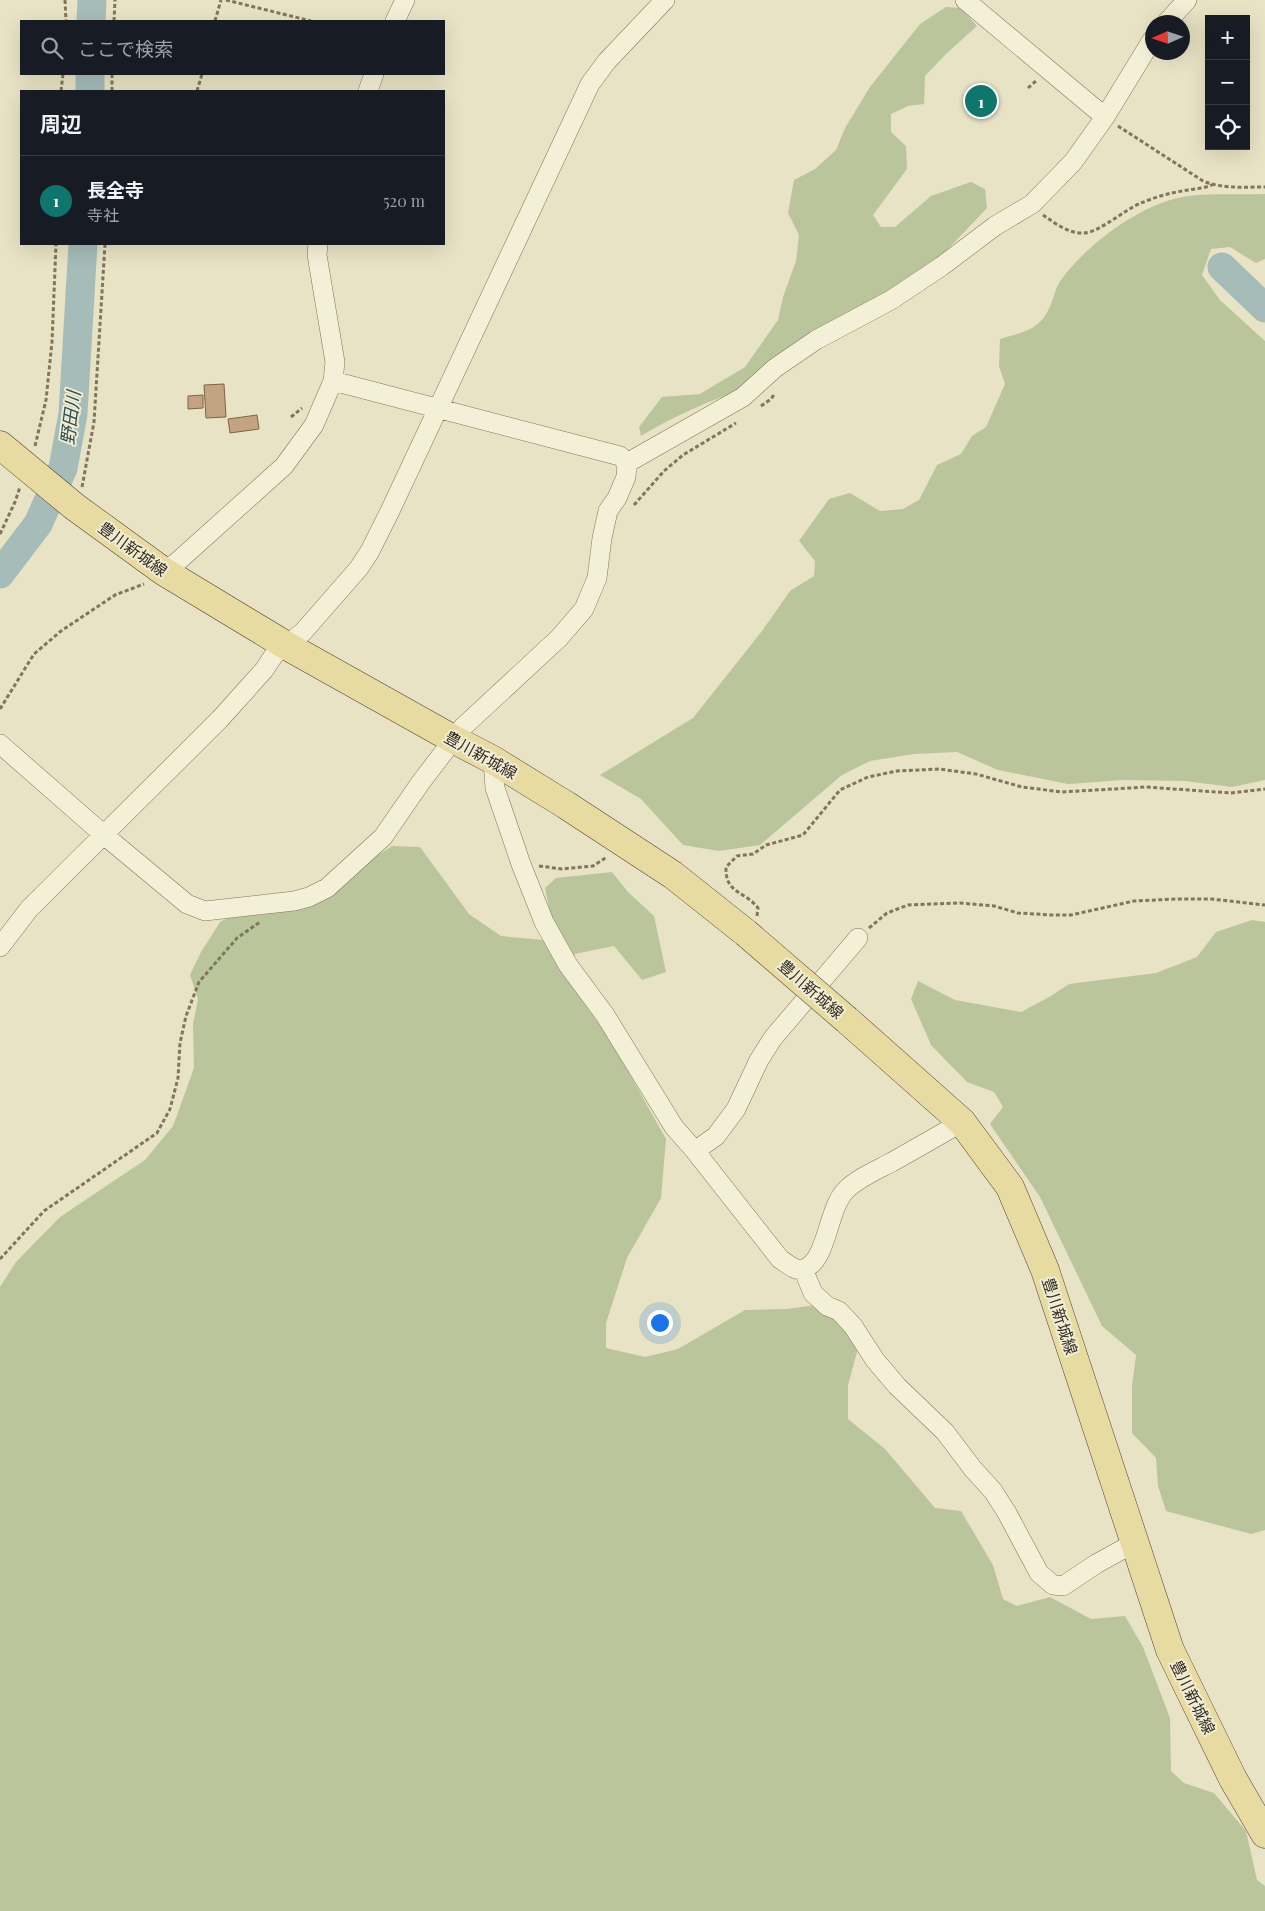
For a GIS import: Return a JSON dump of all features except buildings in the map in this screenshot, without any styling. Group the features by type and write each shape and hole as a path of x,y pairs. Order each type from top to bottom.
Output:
{"main road":[{"name":"豊川新城線","path":"0,446 72,505 163,571 287,646 493,760 674,875 746,933 962,1122 1010,1187 1045,1270 1170,1650 1233,1780 1265,1834"}],"street":[{"path":"396,20 405,0"},
{"path":"0,947 29,909 220,719 264,670 274,655 303,632 359,568 370,551 590,84 608,61 665,0"},
{"path":"965,0 1105,117"},
{"path":"1173,15 1187,0"},
{"path":"627,463 743,397 775,368 816,340 891,300 942,266 995,226 1032,204 1073,162 1105,117 1145,51"},
{"path":"368,90 374,75"},
{"path":"163,571 176,563 284,466 314,425 333,381 335,362 317,255 318,245"},
{"path":"0,744 104,835 187,904 205,910 280,903 309,897 327,888 383,837 452,739 559,638 584,609 597,578 602,538 608,511 617,498 626,477 627,463 620,456 437,410 333,381"},
{"path":"493,760 495,788 521,864 544,922 568,965 605,1015 674,1127 780,1259 795,1269 804,1269 815,1260 822,1247 835,1206 846,1190 865,1176 962,1122"},
{"path":"695,1151 716,1136 736,1109 759,1060 773,1038 858,938"},
{"path":"804,1269 813,1293 826,1306 839,1311 853,1326 875,1360 897,1386 945,1432 992,1491 1007,1514 1039,1574 1053,1585 1063,1586 1096,1564 1134,1543"}],"path":[{"path":"65,0 66,20"},
{"path":"114,20 116,0"},
{"path":"215,20 220,0"},
{"path":"226,0 307,20"},
{"path":"61,90 63,75"},
{"path":"112,75 112,90"},
{"path":"197,90 202,75"},
{"path":"1105,117 1202,181 1212,185 1265,187"},
{"path":"1032,204 1060,227 1083,234 1095,231 1118,215 1142,203 1180,191 1212,185"},
{"path":"0,534 31,471 46,400 52,342 56,245"},
{"path":"72,505 82,488 94,422 105,245"},
{"path":"755,410 771,399 775,392"},
{"path":"633,506 664,471 683,455 739,421"},
{"path":"0,709 34,654 61,631 114,595 150,582 163,571"},
{"path":"746,933 757,917 758,908 752,900 732,888 726,878 726,867 737,856 753,854 766,845 803,835 840,790 868,777 897,771 939,769 976,774 1022,787 1062,792 1146,787 1230,793 1265,789"},
{"path":"521,864 562,869 593,866 610,855 621,840"},
{"path":"858,938 887,913 908,906 960,903 994,906 1018,913 1051,915 1071,914 1134,901 1176,899 1211,899 1265,905"},
{"path":"0,1259 44,1211 157,1133 172,1101 178,1078 180,1043 184,1025 199,982 237,938 269,916 280,903"}],"green space":[{"path":"946,7 961,8 977,26 925,76 924,104 908,106 891,114 891,132 906,146 907,169 873,215 881,227 895,227 931,196 971,182 985,189 987,208 933,265 743,389 691,410 641,436 639,427 662,397 700,394 745,367 778,320 783,297 796,261 799,235 788,213 794,180 815,169 836,150 845,128 870,87 920,24"},
{"path":"1265,194 1265,259 1256,263 1230,247 1211,249 1202,275 1220,300 1265,341 1265,780 1232,787 1185,781 1124,780 1068,784 998,770 957,752 914,754 870,761 842,775 760,845 719,851 683,845 641,799 600,775 693,718 762,631 790,591 814,576 815,561 799,541 829,499 850,493 880,511 903,509 919,500 937,465 961,454 972,436 986,427 1005,384 999,366 1000,339 1024,332 1037,325 1047,313 1059,282 1086,252 1118,226 1136,215 1172,200 1198,195"},
{"path":"392,846 420,847 469,914 501,936 544,940 552,922 545,888 556,878 612,872 628,892 654,916 666,972 642,980 614,946 575,954 570,984 611,1041 666,1139 661,1198 627,1258 606,1323 606,1348 645,1357 678,1349 745,1310 786,1309 816,1305 845,1321 859,1345 848,1385 848,1419 885,1449 935,1508 961,1511 993,1565 1003,1599 1017,1606 1050,1597 1091,1619 1125,1616 1143,1647 1170,1718 1171,1771 1184,1783 1214,1793 1246,1831 1257,1880 1265,1886 1265,1911 0,1911 0,1287 16,1262 60,1217 145,1160 173,1126 194,1068 193,1024 198,999 190,975 201,952 220,922 237,913 302,909 322,899 364,864"},
{"path":"1252,920 1265,922 1265,1530 1251,1534 1166,1511 1158,1486 1156,1458 1132,1433 1132,1386 1136,1355 1102,1326 1040,1197 990,1124 1003,1107 994,1092 967,1082 931,1045 911,999 918,981 955,1000 1021,1012 1069,984 1156,973 1197,957 1216,932"}],"waterway":[{"name":"野田川","path":"91,20 92,0"},
{"name":"野田川","path":"90,75 90,90"},
{"name":"野田川","path":"0,574 38,524 63,468 73,414 83,245"},
{"path":"1222,267 1265,308"}],"place":[{"name":"長全寺","path":"981,101"}]}
